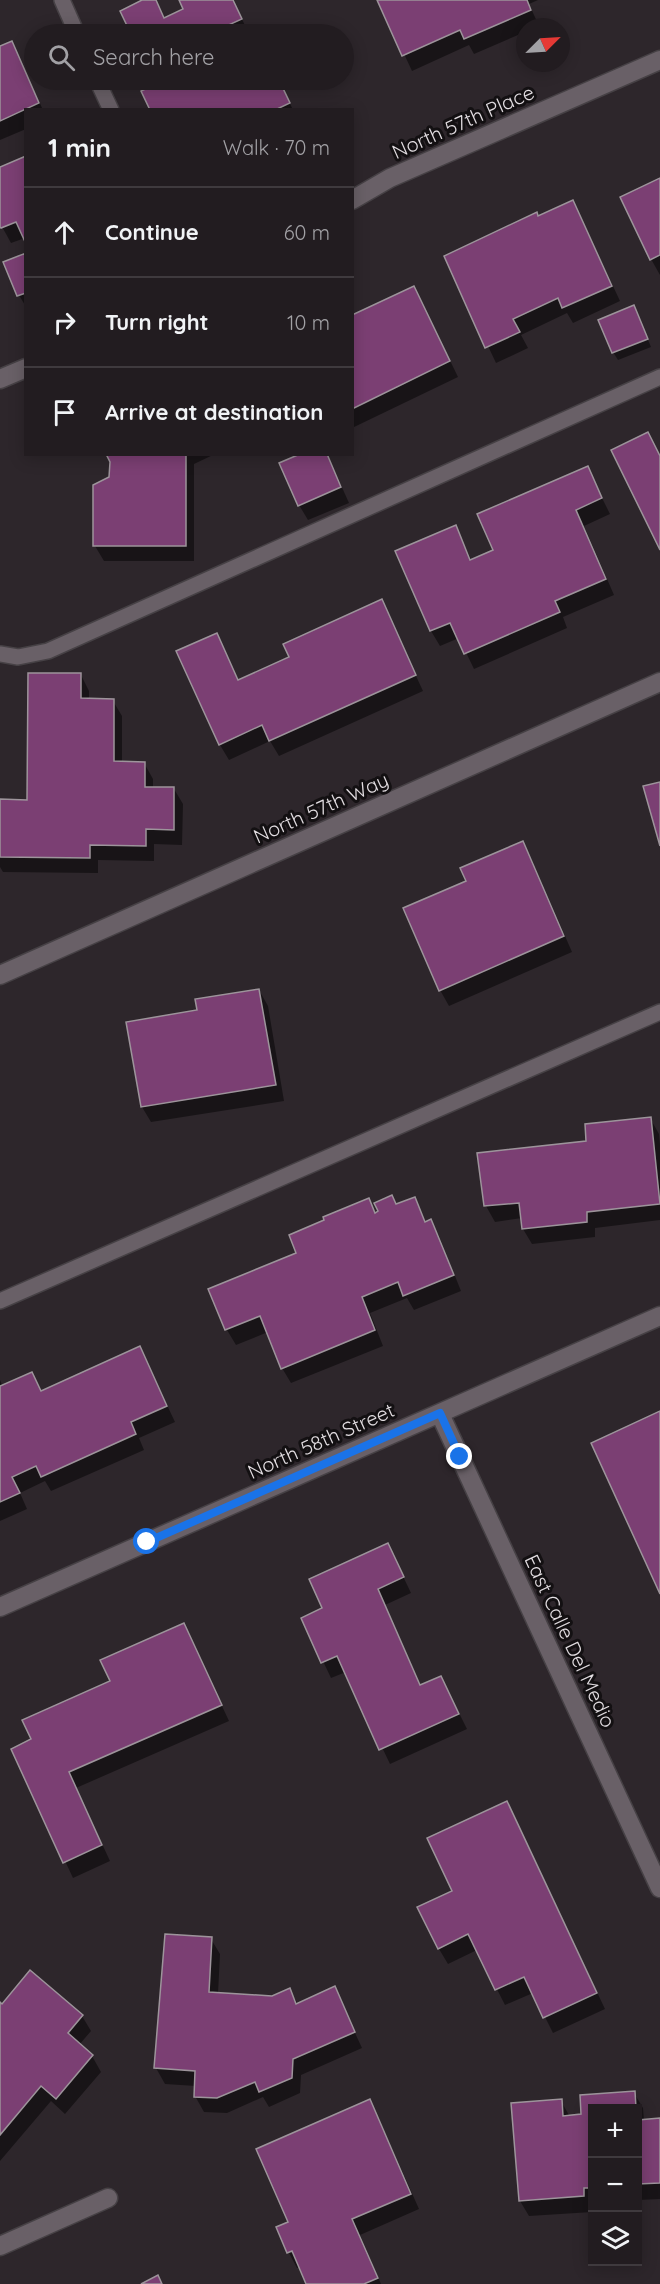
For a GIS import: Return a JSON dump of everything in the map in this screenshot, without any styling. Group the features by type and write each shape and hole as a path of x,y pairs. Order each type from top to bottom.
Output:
{"street":[{"name":"North 57th Place","path":"354,199 390,178 660,60"},
{"path":"0,379 24,369"},
{"name":"North 57th Way","path":"0,975 660,682"},
{"name":"North 58th Street","path":"0,1607 660,1316"},
{"name":"East Calle Del Medio","path":"440,1413 660,1888"},
{"path":"0,2246 108,2198"}],"lane":[{"path":"62,0 73,24"},
{"path":"102,90 110,108"},
{"path":"0,654 18,657 48,651 660,377"},
{"path":"0,1301 660,1012"}],"building":[{"path":"142,0 156,0 164,18 183,9 179,0 233,0 242,19 231,24 126,24 120,11"},
{"path":"377,0 527,0 531,10 464,39 460,30 402,56"},
{"path":"12,41 24,69 24,90 33,90 39,103 0,121 0,46"},
{"path":"284,90 290,103 279,108 149,108 141,91"},
{"path":"24,157 24,240 16,222 0,227 0,167"},
{"path":"660,178 660,255 650,260 620,197"},
{"path":"573,200 612,286 562,308 558,298 513,319 520,332 485,348 444,256 537,212 538,216"},
{"path":"24,254 24,294 17,296 3,262"},
{"path":"414,286 450,361 354,408 354,314"},
{"path":"634,305 648,339 612,353 598,320"},
{"path":"648,432 660,456 660,550 611,450"},
{"path":"107,456 186,456 186,546 93,546 93,485 109,477 110,462"},
{"path":"295,456 328,456 341,487 298,506 279,463"},
{"path":"588,466 602,498 576,510 606,579 555,601 560,612 464,654 450,623 430,631 395,551 456,525 470,560 493,550 477,514"},
{"path":"382,599 416,675 269,741 262,725 219,745 176,651 217,633 238,680 289,657 283,644"},
{"path":"28,673 81,673 81,698 114,699 114,761 145,762 145,787 174,787 174,830 146,829 146,846 90,845 90,858 0,857 0,799 27,800"},
{"path":"660,782 660,846 643,786"},
{"path":"523,841 564,936 439,991 403,908 466,881 460,868"},
{"path":"259,989 276,1085 141,1107 126,1022 197,1010 195,999"},
{"path":"651,1117 660,1204 587,1212 587,1222 522,1229 519,1203 484,1206 477,1153 586,1141 585,1124"},
{"path":"392,1195 396,1204 415,1197 425,1222 431,1219 454,1275 403,1296 398,1282 362,1297 375,1330 281,1369 260,1316 225,1330 208,1289 296,1253 289,1235 324,1220 323,1217 369,1198 375,1213 378,1211 374,1203"},
{"path":"140,1346 167,1406 131,1422 136,1434 41,1477 36,1466 12,1477 20,1493 0,1502 0,1386 32,1372 41,1391"},
{"path":"660,1411 660,1594 591,1443"},
{"path":"388,1543 404,1577 378,1589 420,1685 441,1676 459,1714 379,1750 337,1656 321,1663 301,1618 322,1608 309,1579"},
{"path":"184,1623 222,1705 69,1772 102,1845 63,1863 11,1749 31,1739 22,1720 110,1681 100,1660"},
{"path":"507,1801 597,1993 543,2018 524,1977 495,1990 468,1934 438,1949 417,1907 452,1891 427,1838"},
{"path":"165,1934 212,1937 209,1992 272,1996 290,1988 296,2004 335,1986 355,2032 293,2059 292,2078 259,2092 255,2082 217,2098 194,2097 195,2071 154,2068"},
{"path":"30,1970 83,2015 68,2033 93,2055 56,2099 41,2086 0,2135 0,2002 2,2004"},
{"path":"635,2091 636,2104 588,2104 588,2188 584,2188 584,2196 519,2201 511,2103 562,2099 563,2116 581,2114 580,2095"},
{"path":"370,2099 411,2194 352,2219 378,2278 364,2284 306,2284 292,2251 287,2253 276,2227 288,2222 256,2149"},
{"path":"660,2118 660,2183 642,2184 642,2120"},
{"path":"158,2275 162,2284 141,2284"}],"route":[{"path":"147,1542 440,1413 460,1457"}]}
